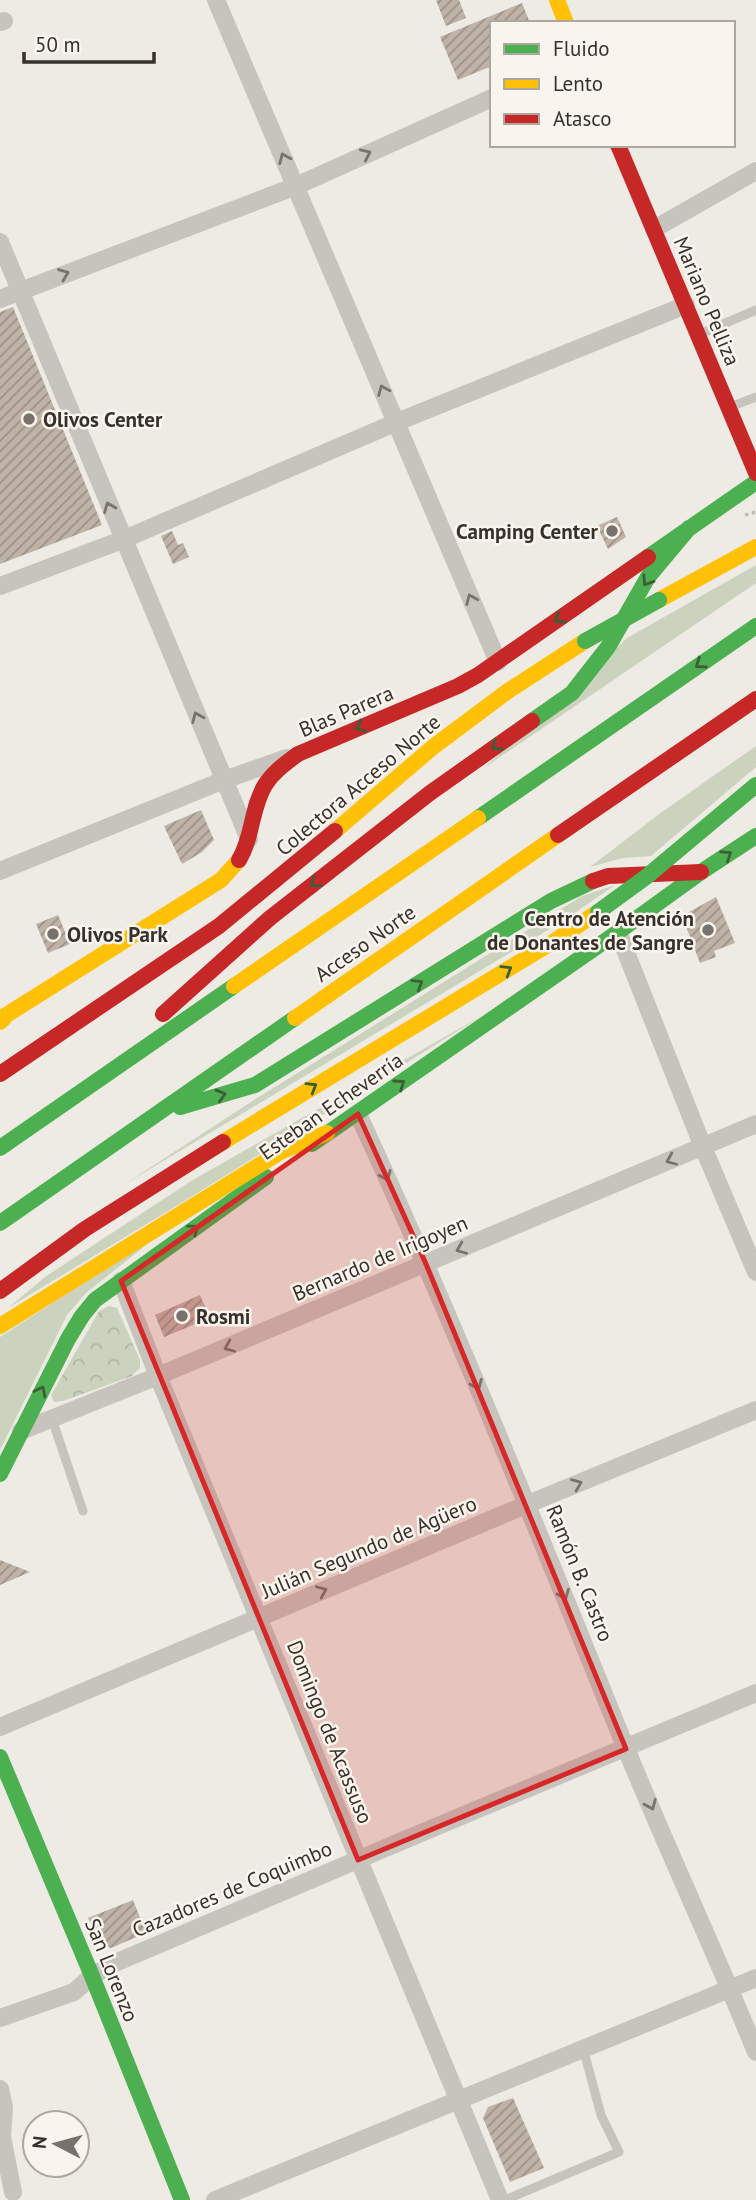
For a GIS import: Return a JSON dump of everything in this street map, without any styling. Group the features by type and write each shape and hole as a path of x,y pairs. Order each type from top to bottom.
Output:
{"main road":[{"path":"557,0 565,21"},
{"name":"Mariano Pelliza","path":"619,147 756,474"},
{"name":"Blas Parera","path":"1,1016 206,891 234,867 243,855 264,786 279,768 298,754 458,686 498,662 756,482"},
{"path":"67,1100 270,918 430,793 572,694 608,647 648,577 689,528"},
{"name":"Colectora Acceso Norte","path":"0,1074 219,926 290,870 433,747 508,691 585,641 753,548"},
{"name":"Acceso Norte","path":"0,1148 756,626"},
{"name":"Acceso Norte","path":"0,1223 756,699"},
{"path":"0,1291 85,1228 170,1174 598,912 655,869 756,785"},
{"name":"Esteban Echeverría","path":"0,1474 68,1339 95,1300 327,1133 756,836"},
{"path":"155,1114 255,1085 551,901 583,884 608,876 701,872"},
{"path":"0,1326 282,1151 327,1133"},
{"name":"San Lorenzo","path":"0,1757 182,2200"}],"street":[{"path":"216,0 498,662"},
{"path":"0,299 296,186 490,99"},
{"path":"654,229 756,171"},
{"path":"0,242 248,839"},
{"path":"0,586 122,540 397,422 686,305"},
{"path":"0,870 224,780 298,754"},
{"path":"618,932 756,1272"},
{"name":"Ramón B. Castro","path":"358,1114 426,1264 528,1504 626,1749 756,2052"},
{"name":"Bernardo de Irigoyen","path":"21,1432 756,1124"},
{"name":"Domingo de Acassuso","path":"121,1281 358,1860 502,2200"},
{"name":"Julián Segundo de Agüero","path":"0,1727 756,1410"},
{"name":"Cazadores de Coquimbo","path":"0,2018 74,1992 92,1976 115,1964 756,1693"},
{"path":"215,2200 756,1978"},
{"path":"0,2089 4,2107 2,2137 13,2192"}],"lane":[{"path":"698,334 756,310"},
{"path":"729,408 756,397"},
{"path":"52,1419 83,1511"},
{"path":"502,2200 620,2152 601,2115 583,2048"}],"highlighted area":[{"path":"358,1114 426,1264 626,1749 358,1860 121,1281"}],"green space":[{"path":"756,565 756,583 484,768 627,638"},
{"path":"756,746 756,767 651,856 623,858 590,867 662,812"},
{"path":"615,885 563,921 125,1184 254,1100 582,896"},
{"path":"485,1014 8,1308 45,1277 191,1181"},
{"path":"165,1230 86,1293 67,1315 0,1450 0,1337"},
{"path":"109,1306 117,1308 140,1360 140,1368 132,1376 54,1402 51,1395 99,1311"}],"building":[{"path":"436,0 459,0 466,18 446,26"},
{"path":"522,3 529,21 490,21 490,67 458,80 440,37"},
{"name":"Olivos Center","path":"13,307 102,525 0,564 0,312"},
{"name":"Camping Center","path":"617,517 626,537 608,549 597,526"},
{"path":"172,531 178,545 183,543 189,557 173,564 161,536"},
{"path":"201,810 214,840 202,852 182,864 164,826"},
{"name":"Centro de Atención de Donantes de Sangre","path":"716,897 735,943 714,951 716,957 700,963 682,916"},
{"name":"Olivos Park","path":"58,915 70,944 48,953 36,924"},
{"name":"Rosmi","path":"200,1295 210,1318 164,1337 155,1315"},
{"path":"0,1560 30,1572 0,1585"},
{"path":"133,1900 146,1933 111,1948 100,1944 88,1918"},
{"path":"513,2098 544,2168 510,2182 483,2118 488,2107"}],"traffic: fast":[{"path":"648,557 756,482"},
{"path":"532,721 572,693 608,647 648,577 689,528"},
{"path":"585,641 659,600"},
{"path":"478,818 756,626"},
{"path":"598,912 646,877 756,785"},
{"path":"312,1144 756,836"},
{"path":"180,1107 255,1085 551,901 593,881"},
{"path":"0,1148 234,986"},
{"path":"0,1223 295,1018"},
{"path":"0,1474 68,1339 95,1300 266,1177"},
{"path":"0,1757 182,2200"}],"traffic: slow":[{"path":"557,0 565,21"},
{"path":"659,600 756,547"},
{"path":"335,831 433,747 508,691 585,641"},
{"path":"234,986 478,818"},
{"path":"295,1018 558,835"},
{"path":"0,1019 221,880 239,860"},
{"path":"223,1142 598,912"},
{"path":"0,1022 5,1017"},
{"path":"0,1326 282,1151 327,1133"}],"traffic: jam":[{"path":"619,147 756,473"},
{"path":"239,860 265,785 298,754 478,675 648,557"},
{"path":"558,835 756,699"},
{"path":"163,1014 270,918 430,793 532,721"},
{"path":"0,1074 219,926 335,831"},
{"path":"593,881 608,876 701,872"},
{"path":"0,1291 85,1229 223,1142"}],"place":[{"name":"Olivos Center","path":"29,419"},
{"name":"Camping Center","path":"612,531"},
{"name":"Centro de Atención de Donantes de Sangre","path":"708,930"},
{"name":"Olivos Park","path":"53,934"},
{"name":"Rosmi","path":"182,1316"}]}
